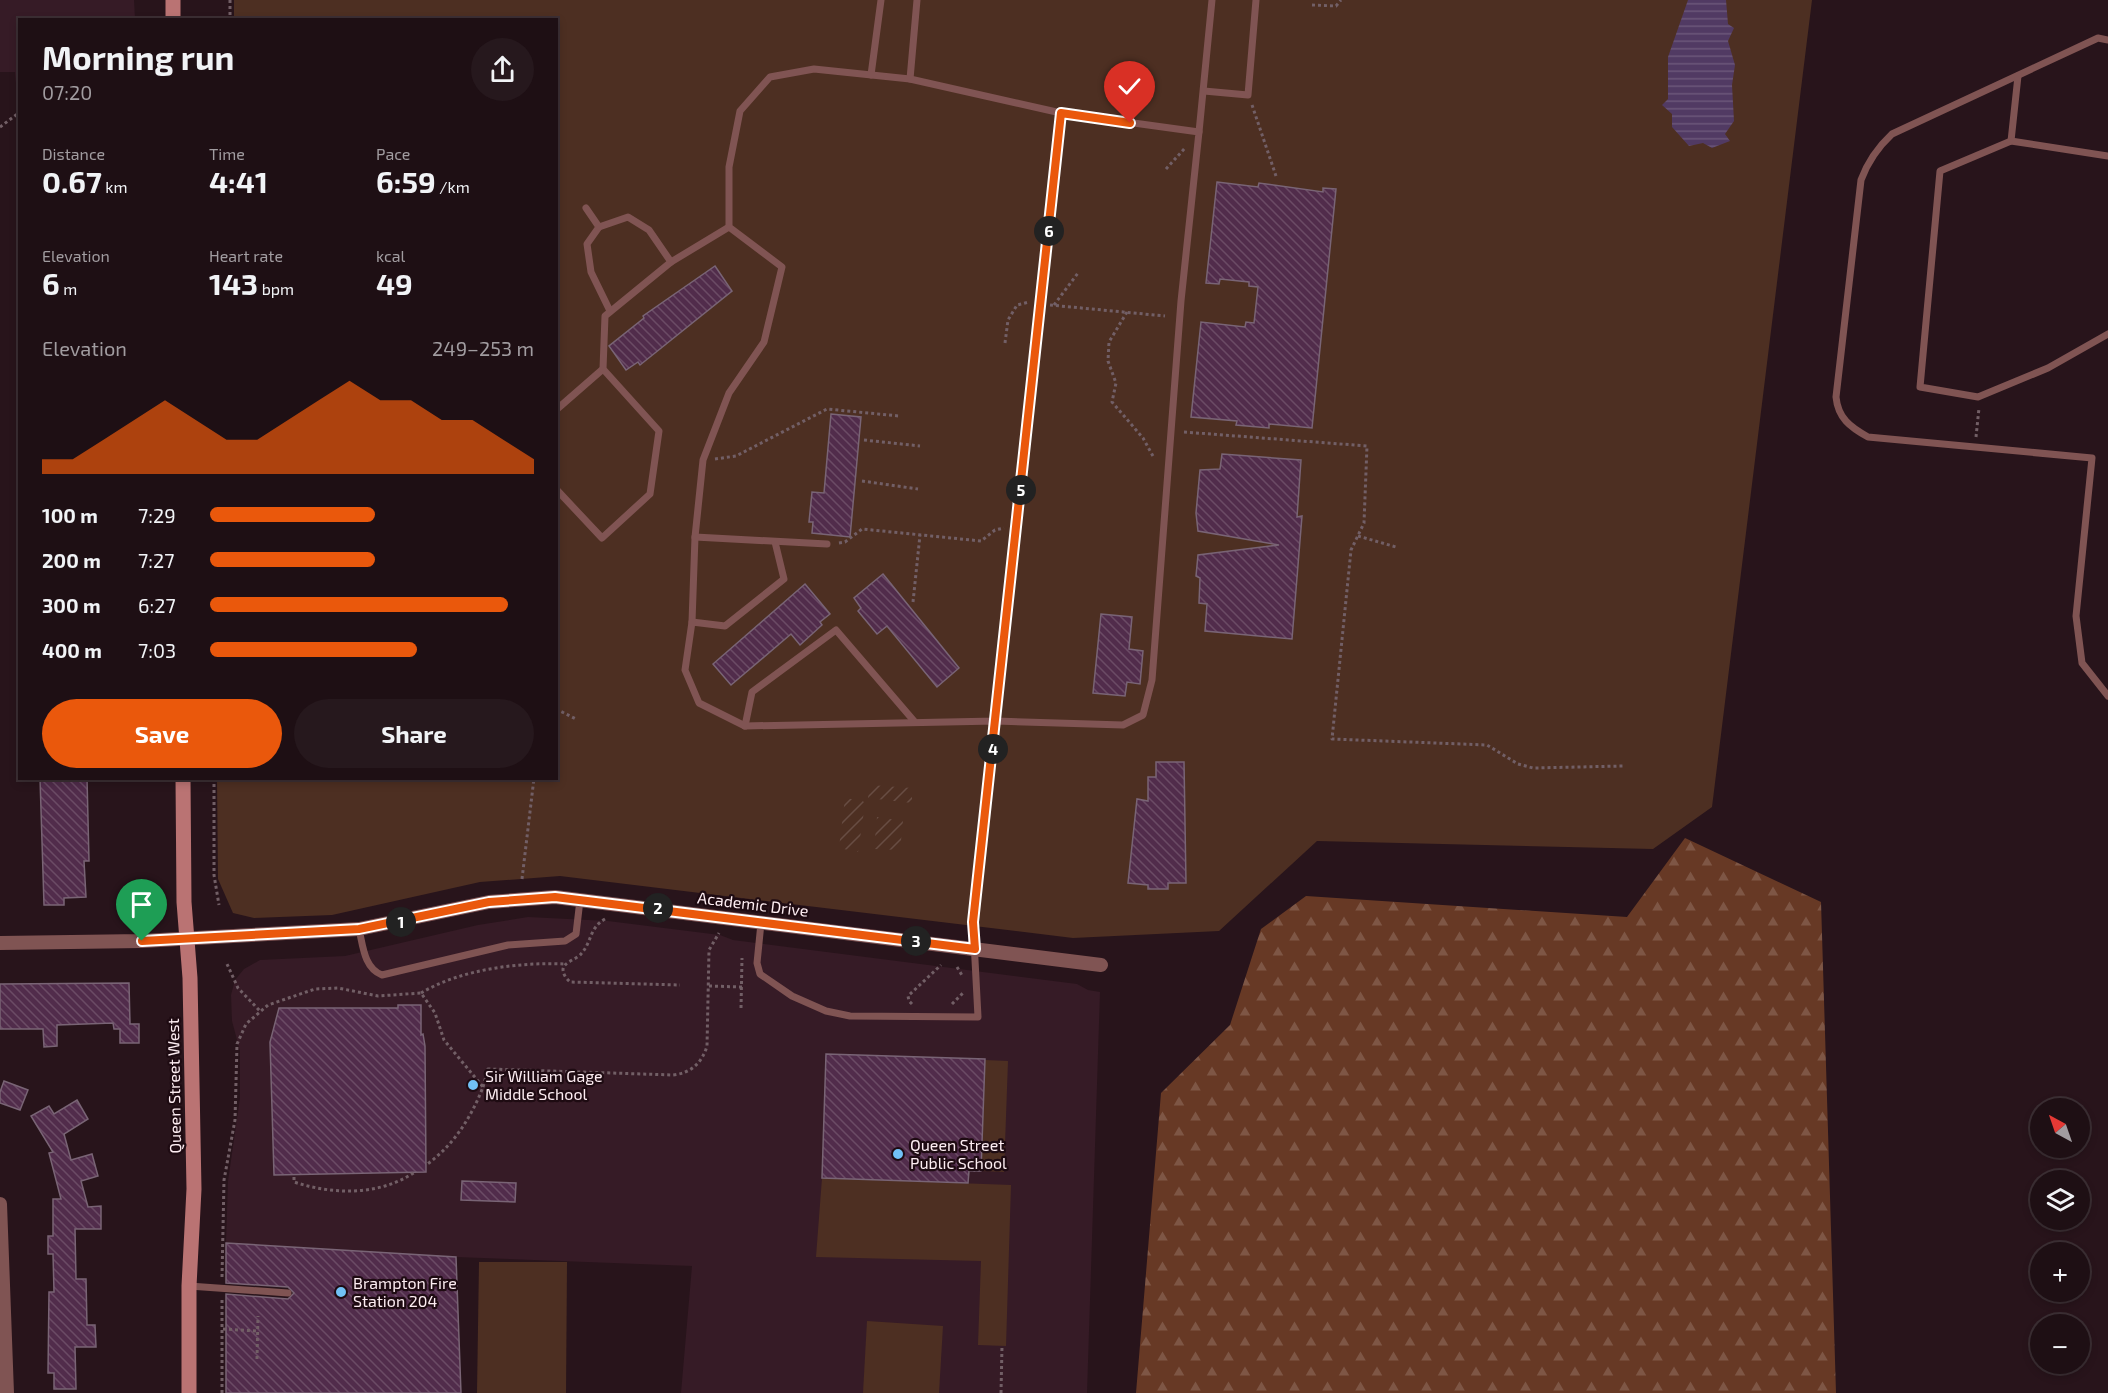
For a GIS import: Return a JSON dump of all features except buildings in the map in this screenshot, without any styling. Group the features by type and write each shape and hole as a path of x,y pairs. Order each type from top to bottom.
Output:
{"main road":[{"path":"173,0 173,18"},
{"name":"Queen Street West","path":"183,780 194,1189 189,1286 189,1393"}],"street":[{"name":"Academic Drive","path":"0,943 142,941 359,929 489,902 528,898 580,898 1101,965"},
{"path":"0,1204 7,1393"}],"lane":[{"path":"871,75 881,0"},
{"path":"910,79 916,0"},
{"path":"729,227 782,267 764,342 729,393 703,460 695,537 692,622 685,670 699,703 744,726 914,721 1123,725 1143,715 1152,680 1181,301 1212,0"},
{"path":"1204,91 1248,95 1256,0"},
{"path":"2108,40 2098,38 1892,134 1868,162 1861,180 1836,397 1842,418 1868,437 2092,458 2076,616 2082,663 2108,696"},
{"path":"729,227 729,167 740,111 770,77 814,69 910,79 1061,113 1199,132"},
{"path":"2011,141 2018,76"},
{"path":"761,921 757,963 760,974 792,996 826,1011 850,1016 978,1017 973,922 1061,113"},
{"path":"2108,156 2011,141 1940,171 1920,387 1978,398 2048,368 2108,334"},
{"path":"586,208 599,227"},
{"path":"610,311 591,272 587,244 599,227 628,217 649,230 671,262"},
{"path":"558,491 602,538 650,494 659,431 603,369 605,316 671,262 729,227"},
{"path":"558,408 603,369"},
{"path":"695,537 827,544"},
{"path":"692,622 725,626 784,579 775,542"},
{"path":"744,726 752,692 836,630 914,721"},
{"path":"359,929 369,965 382,975 508,945 565,941 576,934 580,898"},
{"path":"189,1286 288,1293"}],"path":[{"path":"230,0 230,18"},
{"path":"1312,5 1336,6 1341,0"},
{"path":"1248,95 1276,176"},
{"path":"0,127 18,114"},
{"path":"1166,169 1199,132"},
{"path":"1054,305 1078,273"},
{"path":"1005,343 1008,320 1017,305 1028,302 1165,316"},
{"path":"1127,312 1109,342 1108,361 1116,383 1112,402 1143,438 1154,458"},
{"path":"1974,448 1978,398"},
{"path":"703,460 736,456 828,409 899,416"},
{"path":"1184,432 1367,446 1364,522 1351,550 1332,739 1486,745 1518,764 1533,768 1623,766"},
{"path":"864,440 920,446"},
{"path":"862,481 918,489"},
{"path":"827,544 844,542 862,529 981,541 995,530 1017,526"},
{"path":"914,602 920,535"},
{"path":"1358,536 1396,547"},
{"path":"558,709 576,719"},
{"path":"214,780 214,875 219,905"},
{"path":"522,879 534,780"},
{"path":"606,918 594,927 582,952 563,969 565,977 570,982 680,985"},
{"path":"426,1165 440,1155 458,1133 483,1087 488,1069 682,1074 696,1065 704,1053 709,950 719,933"},
{"path":"741,1008 742,958"},
{"path":"227,964 238,988 260,1011"},
{"path":"222,1260 224,1180 236,1099 236,1051 240,1035 260,1011 288,996 315,989 338,988 378,996 422,993 446,981 500,969 537,964 566,964"},
{"path":"916,1004 910,1003 908,996 941,965"},
{"path":"957,968 964,981"},
{"path":"709,986 742,987"},
{"path":"946,1005 956,1002 964,989"},
{"path":"422,993 435,1012 444,1040 483,1087"},
{"path":"294,1177 294,1182 312,1187 357,1191 393,1183 416,1172"},
{"path":"257,1359 258,1316"},
{"path":"222,1393 223,1321"},
{"path":"222,1329 257,1331"},
{"path":"1001,1393 1002,1346"}],"shaded area":[{"path":"0,0 134,0 135,18 18,18 18,108 15,72 0,72"},
{"path":"234,0 1812,0 1712,807 1653,849 1317,841 1219,931 1073,938 560,876 480,882 332,915 254,918 233,913 218,879 217,780 558,780 558,18 234,18"},
{"path":"1688,0 1726,0 1728,24 1734,28 1728,41 1735,65 1732,85 1734,121 1725,134 1730,141 1712,148 1703,143 1689,146 1672,127 1672,114 1662,105 1668,99 1668,57"},
{"path":"870,785 912,788 912,803 868,798"},
{"path":"845,798 863,801 865,804 858,852 839,848"},
{"path":"877,817 903,821 900,850 874,849"},
{"path":"528,917 608,921 720,935 733,940 1077,984 1088,990 1100,992 1087,1393 681,1393 692,1266 456,1257 226,1243 228,1181 240,1098 240,1051 232,1021 231,995 235,980 244,969 260,960 345,956 478,925"},
{"path":"985,1060 1008,1061 1004,1172 981,1171"},
{"path":"822,1178 1011,1185 1006,1346 978,1345 981,1261 816,1257"},
{"path":"479,1262 567,1262 566,1393 477,1393"},
{"path":"867,1321 943,1326 939,1393 863,1393"}],"green space":[{"path":"1685,838 1821,902 1836,1393 1136,1393 1161,1093 1230,1025 1261,929 1306,896 1627,917"}],"place":[{"name":"Sir William Gage Middle School","path":"473,1085"},
{"name":"Queen Street Public School","path":"898,1154"},
{"name":"Brampton Fire Station 204","path":"341,1292"}],"route":[{"path":"142,941 233,934 359,929 489,902 555,897 580,898 975,949 973,922 1061,113 1130,123"}]}
